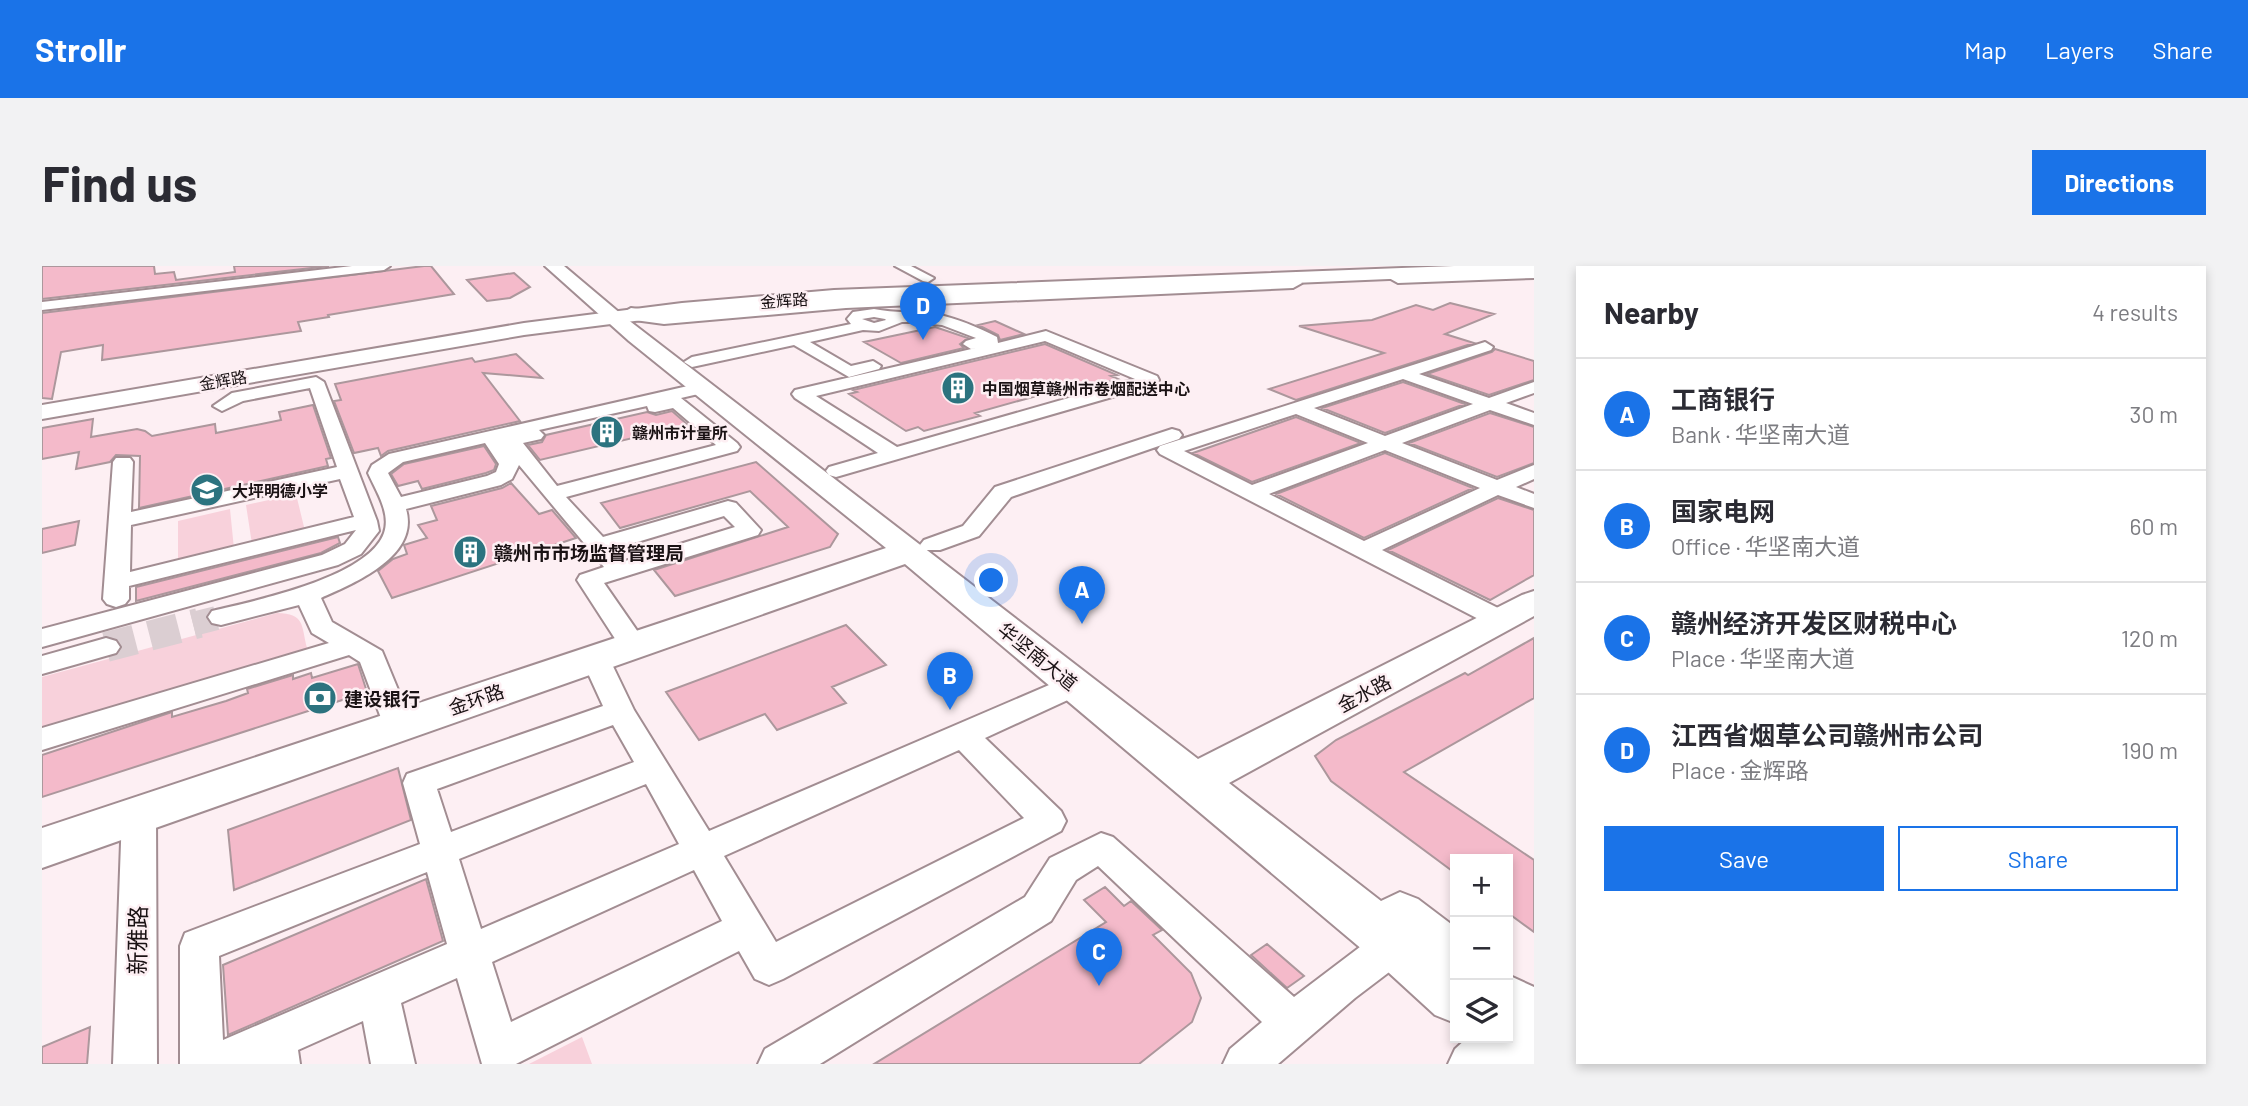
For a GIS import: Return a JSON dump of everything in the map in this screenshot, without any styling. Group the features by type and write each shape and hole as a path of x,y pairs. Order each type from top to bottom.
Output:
{"main road":[{"name":"华坚南大道","path":"554,266 625,308"},
{"name":"华坚南大道","path":"570,266 625,308 696,375 921,548 1206,776 1450,992"},
{"path":"625,308 747,289 928,278 1231,266"},
{"name":"金辉路","path":"42,396 691,298 907,284 1358,266"},
{"name":"金辉路","path":"625,308 715,306 834,296 1534,268"},
{"path":"625,308 874,301 1534,273"},
{"path":"625,308 691,298"},
{"path":"537,322 578,302 625,308 715,306"},
{"name":"金辉路","path":"42,412 222,402 537,322"},
{"name":"华坚南大道","path":"696,375 836,471 1073,686 1206,776 1450,955"},
{"name":"金环路","path":"42,848 921,548"},
{"name":"金水路","path":"1206,776 1517,611"}],"street":[{"path":"42,306 384,266"},
{"path":"901,266 928,278"},
{"path":"222,617 307,595 349,576 389,546 396,532 397,519 377,473 383,465 411,454 491,436 696,375 796,340 864,326 855,322 855,317 874,313 894,318 932,316 952,321 992,340 849,372 796,340"},
{"path":"836,471 1151,380 1046,336 801,394 892,453"},
{"path":"1485,347 1167,450 1363,550 1517,611"},
{"path":"1404,374 1534,419"},
{"path":"42,638 330,561 361,543 368,531 366,521 316,382 222,402"},
{"path":"1251,493 1534,387"},
{"path":"552,494 730,447 677,402 510,440 552,494 620,570"},
{"path":"1300,409 1534,502"},
{"path":"921,548 971,531 1003,492 1172,435"},
{"path":"393,506 494,481 505,475 509,464 491,436"},
{"path":"115,619 123,462"},
{"path":"120,521 348,471"},
{"path":"1363,550 1534,471"},
{"path":"599,546 728,508 750,530 589,580 633,645"},
{"path":"117,582 366,521"},
{"path":"307,595 321,627 372,657 398,726"},
{"path":"42,740 353,645"},
{"path":"42,665 106,647"},
{"path":"595,658 620,711 652,768 769,967 1049,821 962,734"},
{"path":"218,1064 277,1051 378,993 1073,686"},
{"path":"620,711 419,783 498,1050 746,928"},
{"path":"202,1064 199,946 652,768"},
{"name":"新雅路","path":"135,1064 139,815"},
{"path":"780,1064 1038,909 1063,869 1101,847 1294,1024"},
{"path":"1245,1064 1341,984 1395,944"},
{"path":"378,993 393,1064"},
{"path":"1471,1064 1516,1029"}],"shaded area":[{"path":"296,494 305,531 252,544 246,505"},
{"path":"230,509 234,549 178,562 178,521"},
{"path":"277,613 297,618 307,648 42,729 42,677"},
{"path":"582,1037 592,1064 529,1064"}],"building":[{"path":"42,266 154,266 155,274 174,272 176,280 235,272 234,266 329,266 42,299"},
{"path":"431,266 454,294 298,322 301,331 102,360 103,345 61,352 52,399 42,398 42,313"},
{"path":"514,273 530,287 510,298 487,301 467,280"},
{"path":"1450,303 1494,314 1445,334 1474,343 1296,400 1269,389 1384,353 1299,326 1372,320 1416,305 1433,310"},
{"path":"995,321 1024,334 1000,340 998,335 978,325"},
{"path":"935,327 968,338 960,344 964,348 901,363 864,342"},
{"name":"中国烟草赣州市卷烟配送中心","path":"1045,344 1117,375 1111,376 1118,379 1084,389 1076,385 975,413 980,416 924,431 918,427 906,431 849,394 857,392 853,390"},
{"path":"1495,349 1534,361 1534,380 1489,395 1427,374 1492,352"},
{"path":"516,354 542,378 483,373 520,421 388,451 381,456 378,448 354,453 334,401 341,400 335,384 472,358 475,362"},
{"path":"1403,382 1465,404 1385,433 1322,408"},
{"path":"313,405 331,458 326,459 328,466 139,508 140,456 116,455 110,462 76,469 79,452 42,459 42,428 93,419 91,437 137,429 152,436 215,424 216,433 281,420 279,412"},
{"name":"赣州市计量所","path":"672,411 688,425 540,460 528,445 542,442 546,435 647,412 656,415"},
{"path":"1490,413 1534,427 1534,463 1497,477 1409,443"},
{"path":"1296,417 1361,443 1252,482 1193,453"},
{"path":"484,446 496,464 494,470 486,473 422,489 418,481 398,486 391,474 404,464"},
{"path":"1385,453 1473,488 1364,538 1276,494"},
{"path":"756,462 838,534 830,547 675,596 654,570 788,527 750,491 620,528 601,503"},
{"name":"赣州市市场监督管理局","path":"511,483 539,514 552,510 576,538 392,598 378,571 393,559 407,554 404,545 427,538 418,525 437,520 431,506 502,488"},
{"path":"1498,498 1534,510 1534,575 1490,600 1388,550"},
{"path":"79,521 75,545 42,553 42,529"},
{"path":"338,537 340,543 321,553 136,601 136,587"},
{"path":"846,625 886,665 832,687 846,703 777,730 765,714 699,740 666,692"},
{"path":"1534,638 1534,698 1404,772 1534,860 1534,932 1513,917 1513,854 1450,854 1450,869 1331,781 1315,756 1336,740 1465,673 1468,675"},
{"path":"358,664 367,692 42,797 42,755 172,712 172,717 226,701 248,693 247,689 293,675 293,679 311,673 312,678"},
{"path":"398,768 411,820 234,890 228,830"},
{"path":"426,879 443,941 228,1035 223,965"},
{"path":"1105,887 1124,906 1131,901 1162,930 1153,935 1191,973 1201,998 1192,1022 1139,1064 874,1064 1106,922 1084,900"},
{"path":"1267,944 1304,976 1287,988 1251,955"},
{"path":"90,1027 87,1064 42,1064 42,1047"}],"tunnel":[{"path":"193,624 221,617"},
{"path":"106,647 199,623"}],"place":[{"name":"江西省烟草公司赣州市公司","path":"923,340"},
{"name":"中国烟草赣州市卷烟配送中心","path":"958,388"},
{"name":"赣州市计量所","path":"607,432"},
{"name":"大坪明德小学","path":"207,490"},
{"name":"赣州市市场监督管理局","path":"470,552"},
{"name":"工商银行","path":"1082,624"},
{"name":"建设银行","path":"320,698"},
{"name":"国家电网","path":"950,710"},
{"name":"赣州经济开发区财税中心","path":"1099,986"}]}
